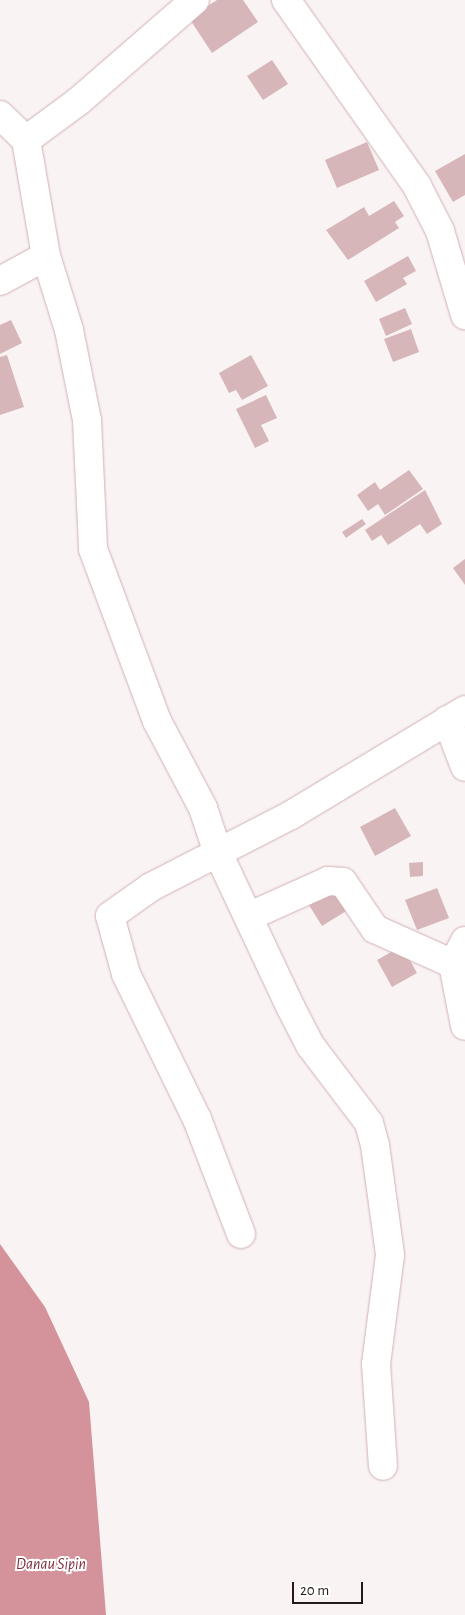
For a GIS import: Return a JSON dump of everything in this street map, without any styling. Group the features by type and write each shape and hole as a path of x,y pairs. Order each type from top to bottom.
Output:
{"street":[{"path":"26,140 80,100 195,0"},
{"path":"286,0 417,186 440,231 465,315"},
{"path":"0,114 26,140 46,256 69,330 87,420 93,550 157,721 203,808 218,853 250,916 310,1045 369,1122 375,1145 390,1255 376,1364 383,1466"},
{"path":"0,281 46,256"},
{"path":"241,1234 197,1118 126,974 108,922 116,912 151,887 291,815 456,715 465,767"},
{"path":"250,916 328,881 343,882 375,929 453,964"},
{"path":"465,940 453,964 465,1026"}],"water":[{"name":"Danau Sipin","path":"0,1244 45,1307 89,1402 106,1615 0,1615"}],"building":[{"path":"217,0 243,0 258,22 212,53 189,18"},
{"path":"272,60 288,84 263,100 247,76"},
{"path":"367,142 379,170 337,188 325,160"},
{"path":"465,154 465,195 453,202 435,171"},
{"path":"394,201 404,216 395,222 399,228 348,260 326,230 364,207 369,216"},
{"path":"408,256 416,271 403,278 407,284 376,302 364,281"},
{"path":"405,308 412,324 386,336 379,319"},
{"path":"11,320 22,343 0,354 0,325"},
{"path":"411,329 419,352 393,362 384,339"},
{"path":"7,355 24,407 0,415 0,357"},
{"path":"251,355 268,386 242,400 236,390 229,393 219,373"},
{"path":"266,395 277,418 261,425 269,441 255,448 236,409"},
{"path":"409,470 423,489 385,515 378,504 368,511 357,495 375,482 380,490"},
{"path":"425,490 442,524 427,534 420,524 388,545 381,535 372,541 365,530"},
{"path":"362,519 366,524 346,538 342,532"},
{"path":"465,559 465,585 453,568"},
{"path":"395,808 411,836 375,856 360,827"},
{"path":"423,862 423,876 410,877 409,863"},
{"path":"336,884 351,908 322,926 307,902"},
{"path":"437,888 449,918 417,930 405,900"},
{"path":"402,946 417,973 392,987 377,960"}]}
